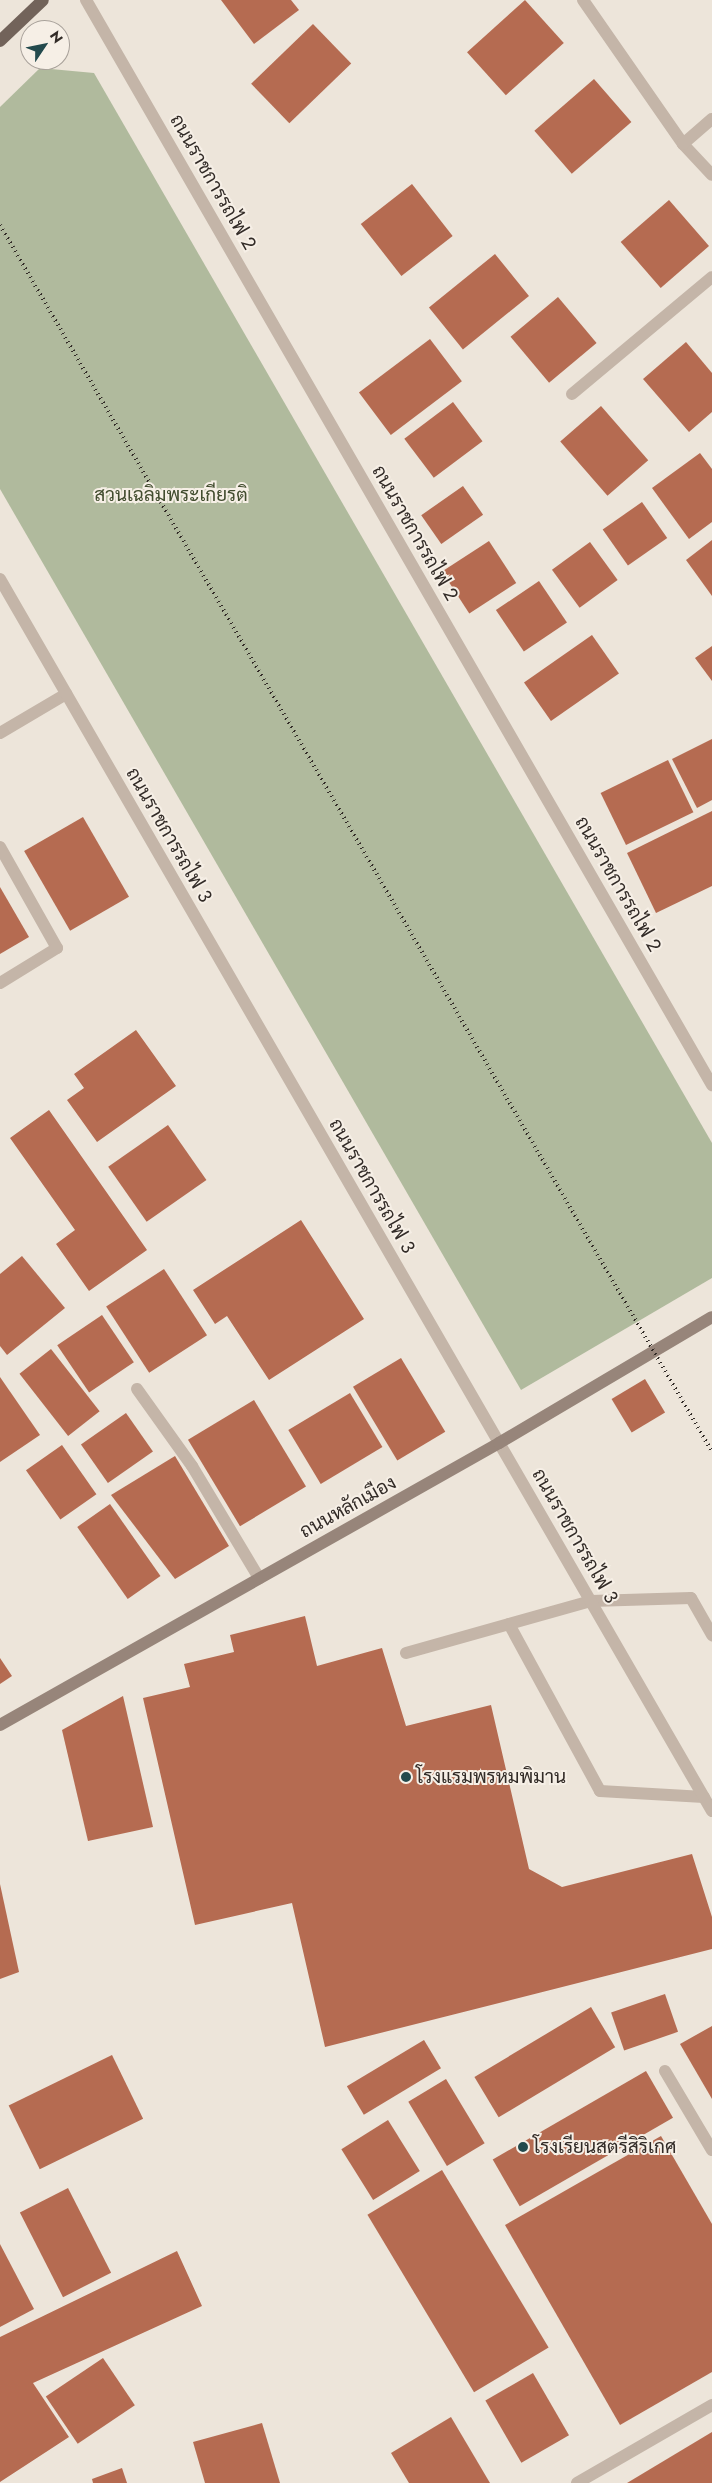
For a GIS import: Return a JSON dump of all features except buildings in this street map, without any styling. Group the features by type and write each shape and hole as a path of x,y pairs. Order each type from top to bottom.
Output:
{"main road":[{"path":"0,41 43,0"}],"street":[{"name":"ถนนราชการรถไฟ 2","path":"86,0 712,1085"},
{"path":"583,0 683,144 712,175"},
{"path":"683,144 712,119"},
{"path":"572,394 712,277"},
{"name":"ถนนราชการรถไฟ 3","path":"0,580 712,1811"},
{"path":"0,733 66,694"},
{"path":"0,847 57,948 0,983"},
{"name":"ถนนหลักเมือง","path":"0,1725 498,1443 712,1317"},
{"path":"136,1389 192,1466 259,1578"},
{"path":"406,1653 591,1601 691,1598 712,1635"},
{"path":"509,1624 600,1791 704,1797"},
{"path":"665,2071 712,2150"},
{"path":"577,2483 712,2406"}],"green space":[{"name":"สวนเฉลิมพระเกียรติ","path":"38,70 94,73 712,1143 712,1278 521,1390 0,489 0,107"}],"railway":[{"path":"0,225 712,1452"}],"place":[{"name":"โรงแรมพรหมพิมาน","path":"406,1777"},
{"name":"โรงเรียนสตรีสิริเกศ","path":"523,2147"}]}
